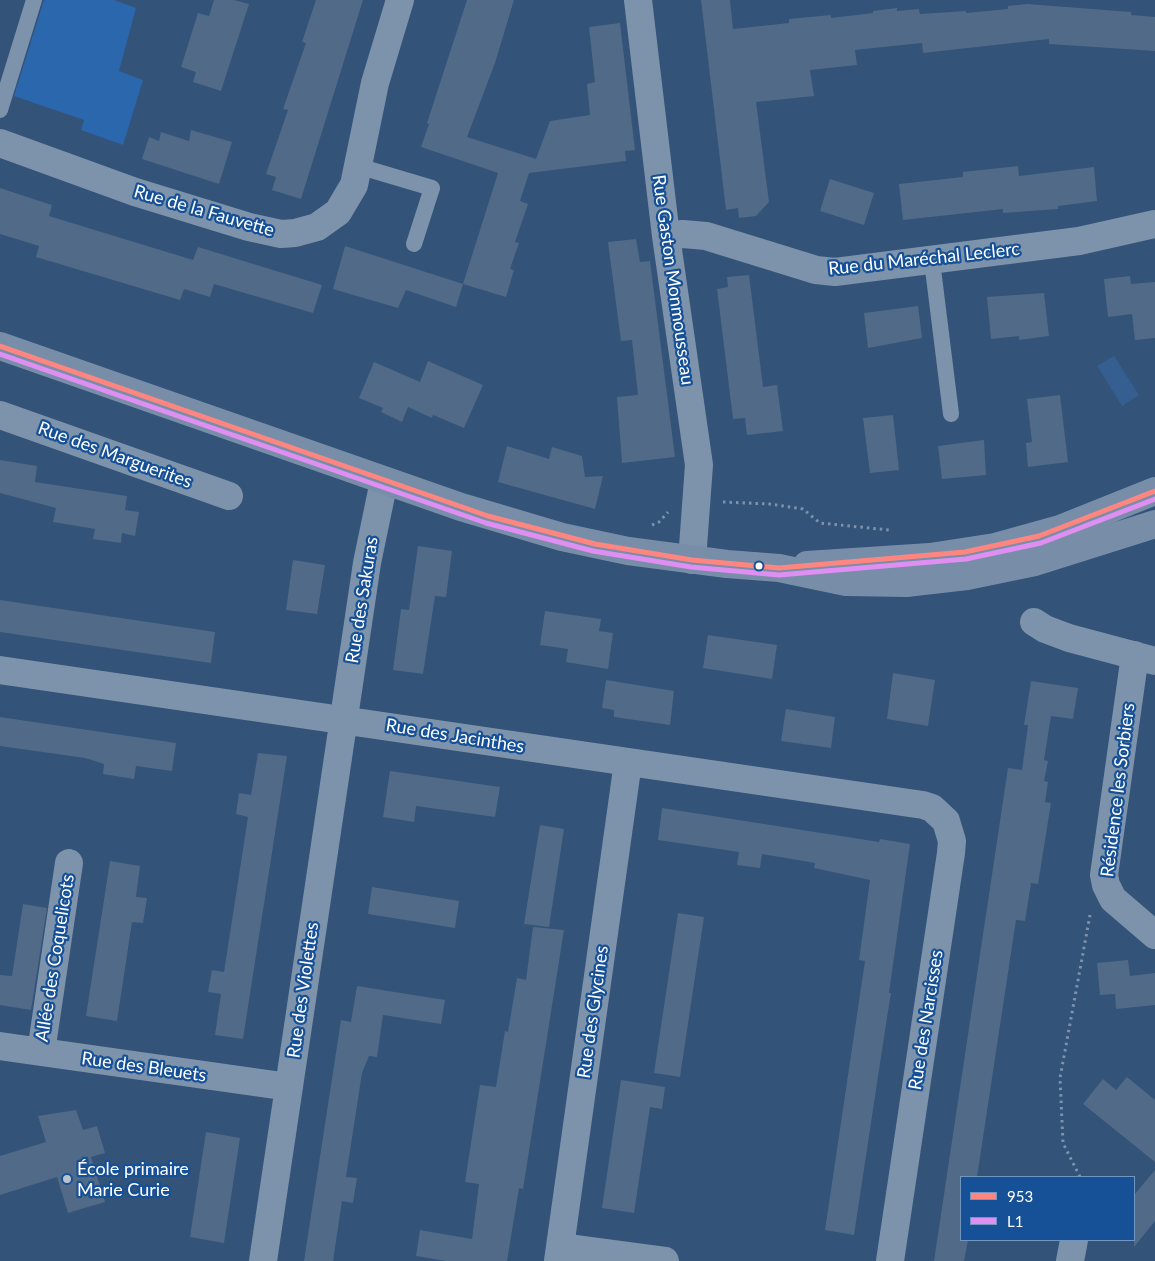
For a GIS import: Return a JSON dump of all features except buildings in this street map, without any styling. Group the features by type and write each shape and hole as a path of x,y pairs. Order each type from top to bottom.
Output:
{"main road":[{"path":"0,346 470,510 562,536 628,551 692,560 779,568 830,580 864,584 930,581 1035,562 1155,524"},
{"path":"779,568 930,557 1002,545 1053,531 1155,491"}],"street":[{"name":"Rue de la Fauvette","path":"0,143 135,192 249,227 280,234 307,230 329,221 338,212 350,194 358,166 375,83 400,0"},
{"name":"Rue Gaston Monmousseau","path":"638,0 666,236 699,465 692,560"},
{"name":"Rue du Maréchal Leclerc","path":"666,236 683,234 706,236 826,272 932,261 1079,241 1155,224"},
{"name":"Rue des Marguerites","path":"0,414 229,496"},
{"name":"Rue des Sakuras","path":"343,720 367,563 384,481"},
{"path":"1034,622 1062,636 1145,658"},
{"name":"Résidence les Sorbiers","path":"1145,658 1104,875 1106,885 1113,899 1155,935"},
{"name":"Rue des Jacinthes","path":"0,670 911,804"},
{"name":"Rue des Violettes","path":"263,1261 343,720"},
{"name":"Rue des Glycines","path":"559,1254 628,762"},
{"name":"Rue des Narcisses","path":"890,1261 952,842 946,821 940,814 923,805 911,804"},
{"name":"Allée des Coquelicots","path":"41,1052 69,863"},
{"name":"Rue des Bleuets","path":"0,1046 289,1087"},
{"path":"1070,1261 1074,1241"},
{"path":"559,1254 665,1261"}],"lane":[{"path":"0,110 34,0"},
{"path":"358,166 432,188 414,244"},
{"path":"932,261 951,414"}],"path":[{"path":"649,526 658,522 677,503 697,502 770,504 803,509 820,522 891,530"},
{"path":"1080,1176 1063,1143 1060,1078 1086,928 1092,910"}],"shaded area":[{"path":"44,0 114,0 136,8 119,71 143,80 123,145 81,130 84,120 14,96"},
{"path":"1114,356 1139,395 1122,406 1097,366"}],"transit line":[{"name":"953","path":"0,346 488,516 595,544 692,560 779,568 965,552 1039,536 1155,491"},
{"name":"L1","path":"0,354 486,523 593,551 691,567 779,575 966,559 1041,543 1155,499"}],"place":[{"name":"École primaire Marie Curie","path":"67,1179"}]}
